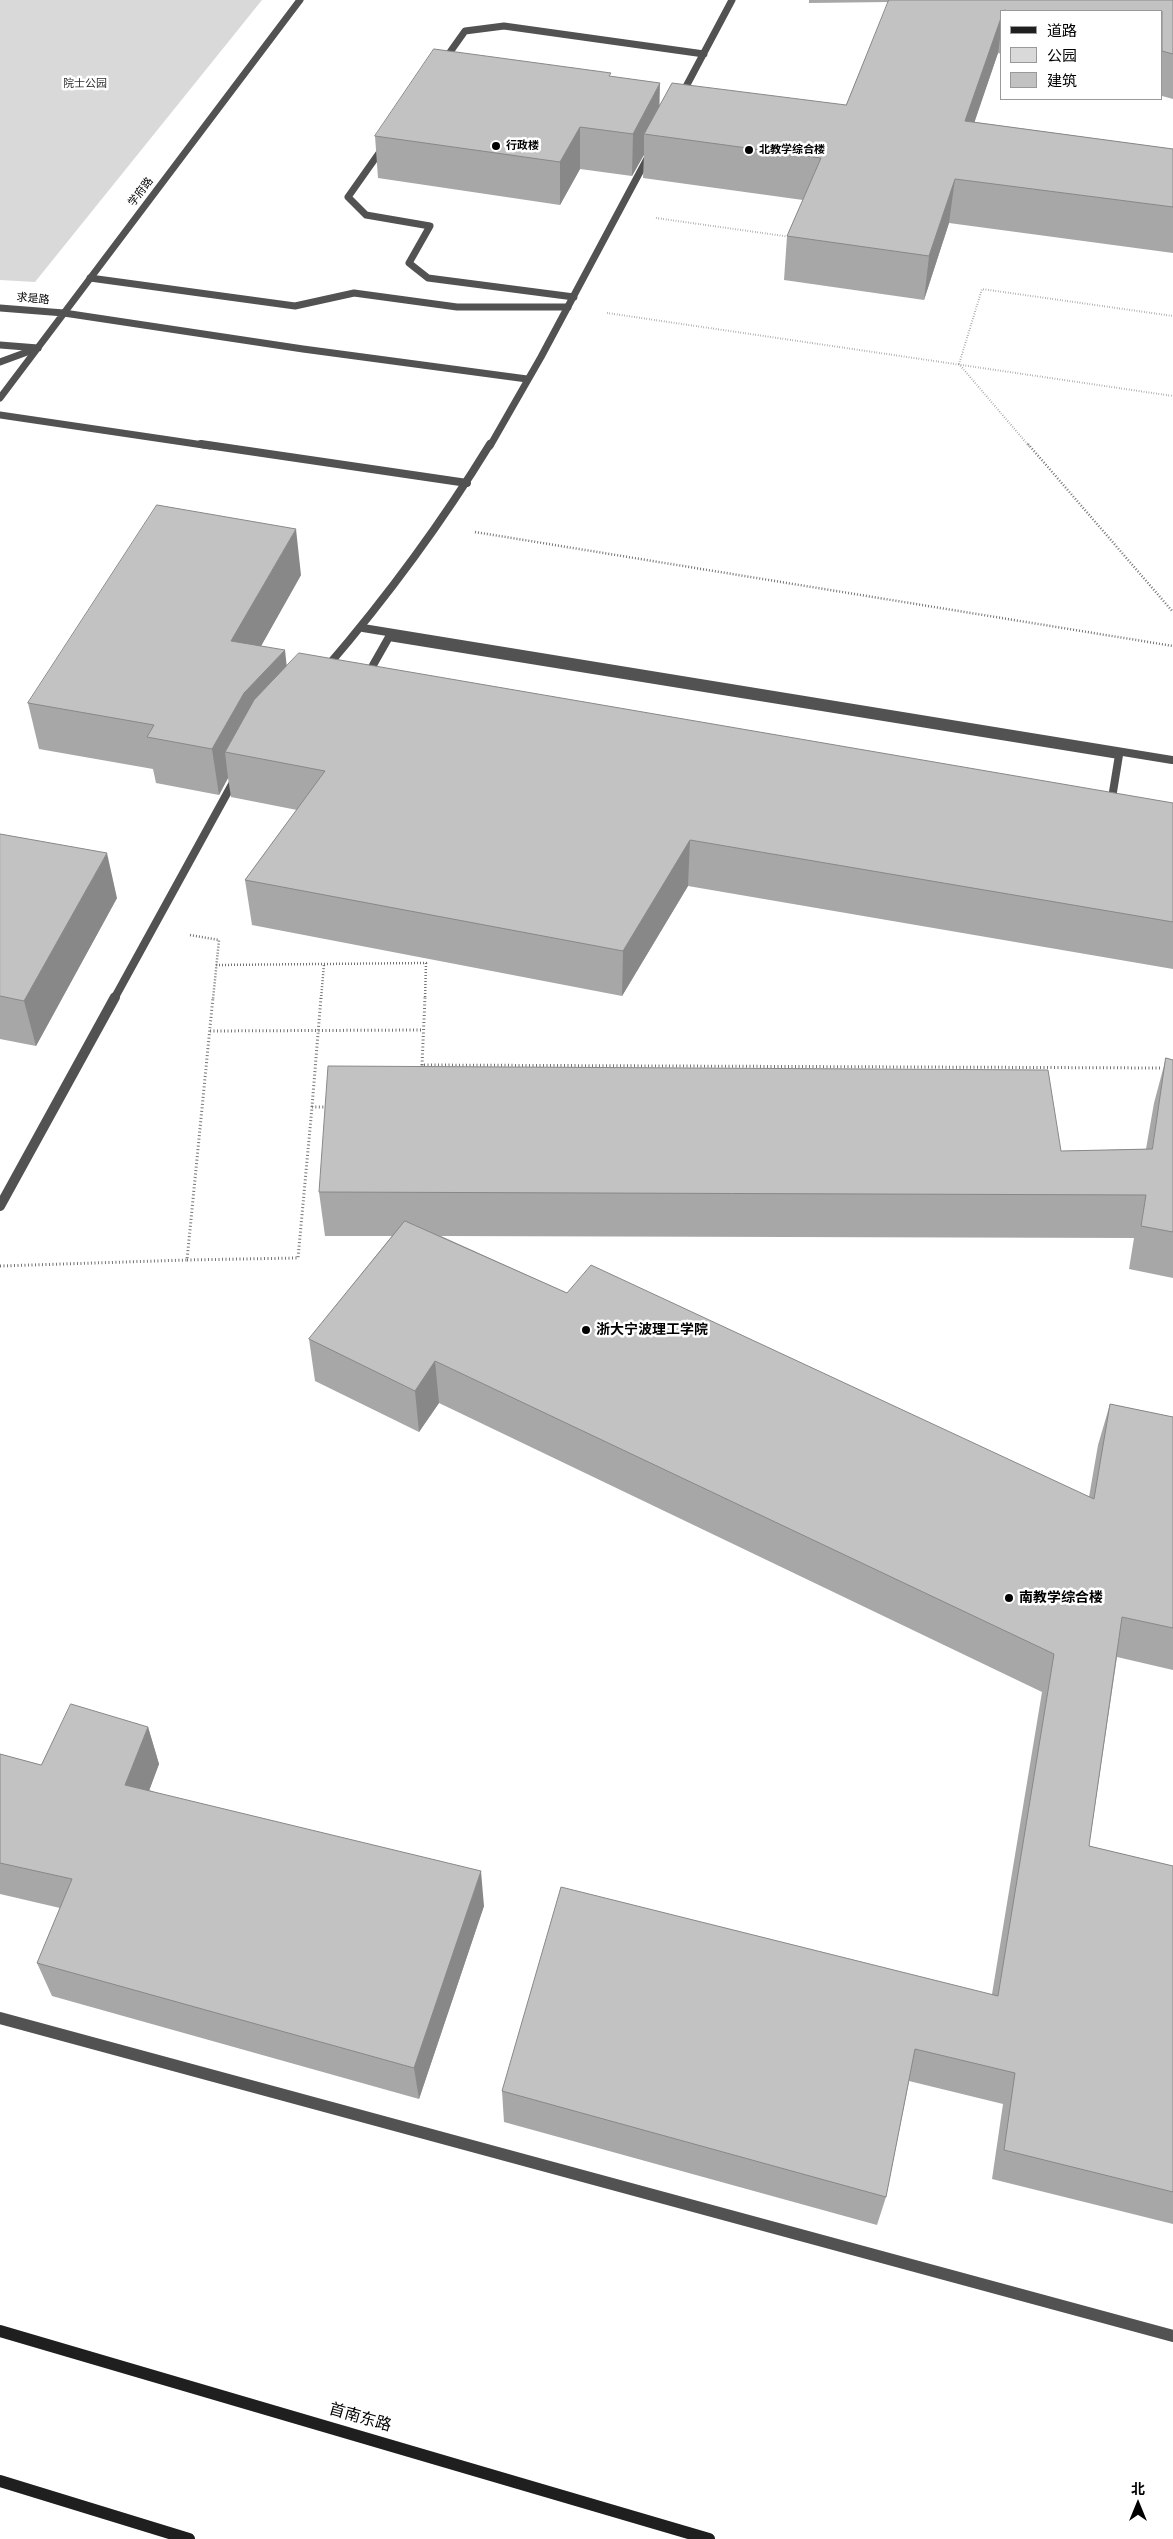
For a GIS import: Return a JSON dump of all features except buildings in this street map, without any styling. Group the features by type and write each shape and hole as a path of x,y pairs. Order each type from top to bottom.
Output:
{"main road":[{"name":"首南东路","path":"0,2331 709,2539"},
{"path":"0,2481 190,2539"}],"street":[{"name":"学府路","path":"0,398 300,0"},
{"path":"677,102 732,0"},
{"path":"437,70 465,31 504,26 704,54"},
{"path":"443,62 452,63"},
{"path":"672,92 682,94"},
{"path":"387,141 348,197 366,215 430,226 409,264 428,278 574,297"},
{"path":"318,676 363,628 467,483 574,297 655,145"},
{"path":"90,278 295,306 354,293 457,307 568,307"},
{"name":"求是路","path":"0,308 64,313 303,349 527,379"},
{"path":"0,345 38,348"},
{"path":"0,362 38,348"},
{"path":"0,415 467,483"},
{"path":"363,628 1172,760"},
{"path":"389,637 1119,755 1112,798 368,674 389,637"},
{"path":"0,1206 242,766"},
{"path":"0,2018 1173,2336"}],"path":[{"path":"618,213 793,238"},
{"path":"959,364 982,289 1173,316"},
{"path":"568,307 1173,396"},
{"path":"959,364 1173,612"},
{"path":"438,526 1173,646"},
{"path":"152,928 219,940 187,1260"},
{"path":"216,965 426,963 422,1073"},
{"path":"0,1266 298,1258 324,964"},
{"path":"210,1031 423,1030"},
{"path":"422,1065 1162,1068"},
{"path":"312,1107 330,1107"}],"green space":[{"name":"院士公园","path":"0,0 262,0 35,282 0,280"}],"place":[{"name":"行政楼","path":"496,146"},
{"name":"北教学综合楼","path":"749,150"},
{"name":"浙大宁波理工学院","path":"586,1330"},
{"name":"南教学综合楼","path":"1009,1598"}]}
